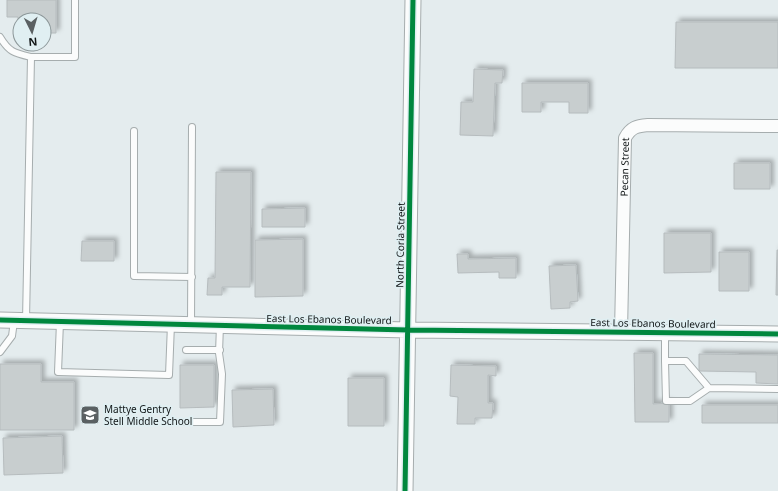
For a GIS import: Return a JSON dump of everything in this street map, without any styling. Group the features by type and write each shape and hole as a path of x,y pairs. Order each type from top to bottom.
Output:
{"street":[{"name":"North Coria Street","path":"405,491 413,0"},
{"name":"Pecan Street","path":"621,332 625,138 630,130 637,126 648,125 778,126"},
{"name":"East Los Ebanos Boulevard","path":"13,321 408,330 778,334"}],"lane":[{"path":"0,37 6,46 14,53 31,57 75,57 75,0"},
{"path":"0,352 12,336 31,57"},
{"path":"191,325 192,127"},
{"path":"134,131 134,276 192,277"},
{"path":"60,322 58,372 153,375 169,375 171,324"},
{"path":"185,422 220,422 222,374 220,326"},
{"path":"665,332 666,401 690,402 708,388 778,389"},
{"path":"186,350 220,350"},
{"path":"665,360 686,361 708,388"}],"building":[{"path":"7,0 56,0 56,33 52,33 52,12 12,12 12,17 7,17"},
{"path":"676,22 778,22 778,68 675,68"},
{"path":"474,69 503,70 502,83 495,83 493,136 460,135 461,102 473,102"},
{"path":"522,83 588,83 588,113 569,113 569,102 541,102 541,112 522,112"},
{"path":"734,163 770,163 770,189 734,189"},
{"path":"216,172 251,172 250,287 222,287 222,295 207,295 208,278 215,278"},
{"path":"305,208 305,227 262,227 262,209"},
{"path":"664,233 711,233 711,272 664,273"},
{"path":"303,239 303,296 255,297 255,240"},
{"path":"82,241 114,241 114,261 81,261"},
{"path":"777,250 778,295 776,295"},
{"path":"719,252 749,252 749,291 719,291"},
{"path":"457,254 468,254 468,259 516,258 516,278 499,278 499,272 458,273"},
{"path":"576,265 578,301 570,302 570,308 551,309 549,266"},
{"path":"634,353 653,353 653,404 669,403 669,422 635,422"},
{"path":"699,354 778,355 778,384 756,383 756,372 699,371"},
{"path":"0,364 41,364 41,382 74,382 74,430 0,430"},
{"path":"180,365 214,365 214,407 180,408"},
{"path":"451,365 496,366 496,376 488,375 488,403 493,403 492,418 475,418 475,424 457,424 458,397 450,396"},
{"path":"348,378 384,378 384,426 348,426"},
{"path":"273,389 274,425 233,427 232,390"},
{"path":"702,405 778,405 778,423 702,423"},
{"path":"62,436 63,473 4,475 3,438"}],"cycle path":[{"path":"405,491 413,0"},
{"path":"0,320 408,330 778,334"}],"place":[{"name":"Mattye Gentry Stell Middle School","path":"90,415"}]}
